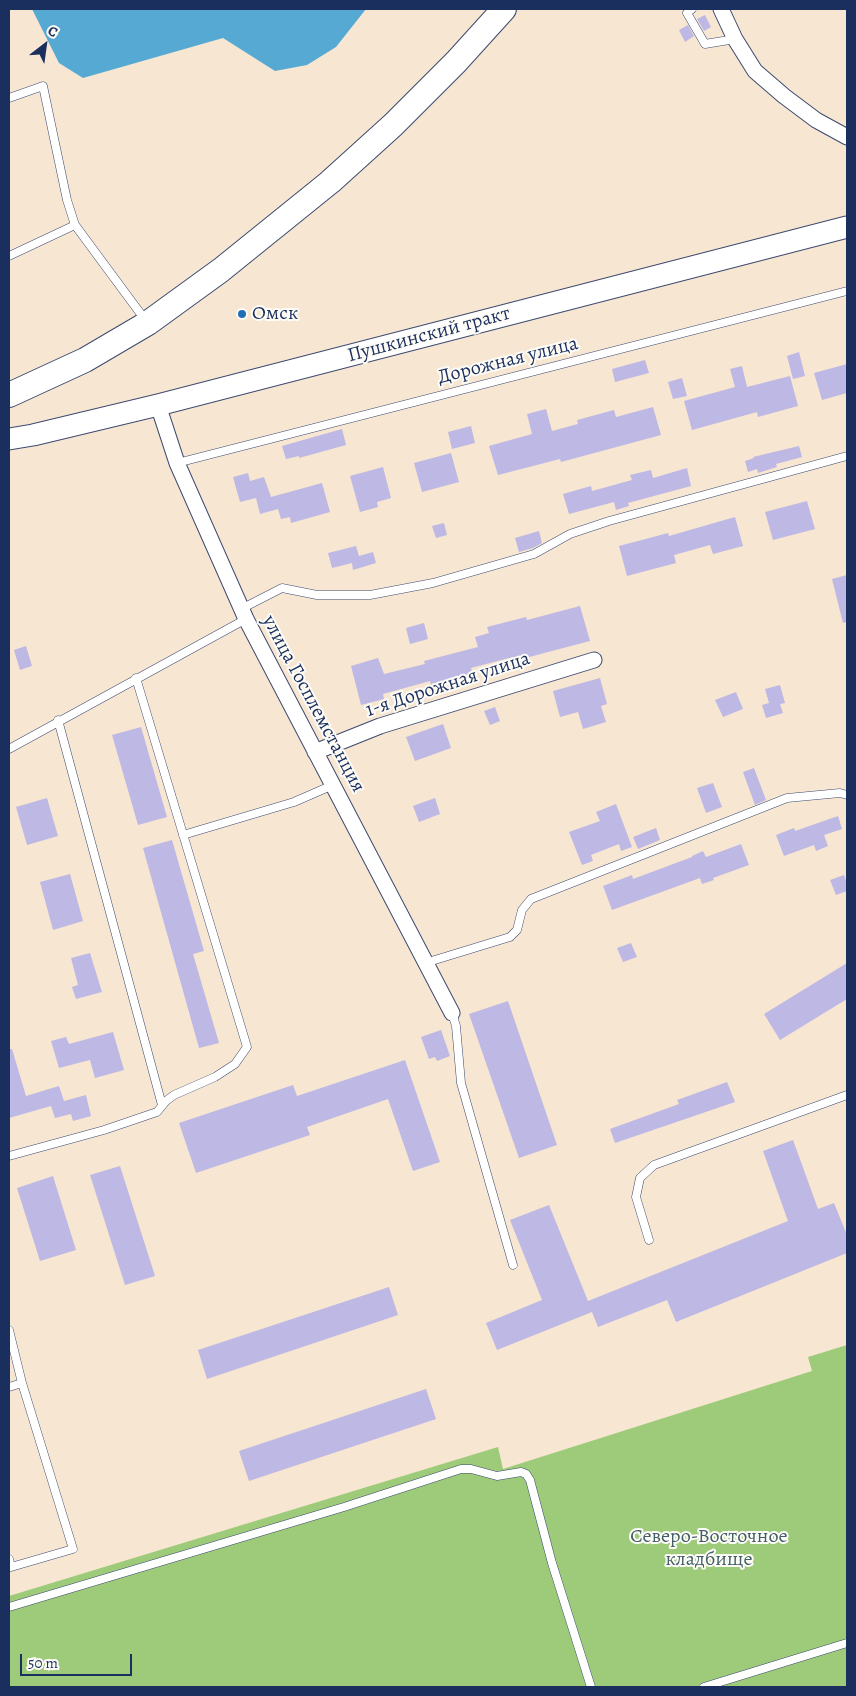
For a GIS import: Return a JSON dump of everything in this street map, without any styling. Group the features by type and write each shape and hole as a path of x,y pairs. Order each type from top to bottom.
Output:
{"main road":[{"path":"9,395 85,360 148,323 221,270 330,182 393,124 456,62 504,9"},
{"name":"Пушкинский тракт","path":"9,439 158,405 847,227"}],"street":[{"path":"721,9 735,39 755,71 816,120 847,137"},
{"name":"улица Госплемстанция","path":"158,405 177,463 243,614 452,1013"},
{"name":"1-я Дорожная улица","path":"315,752 380,726 594,660"}],"lane":[{"path":"692,9 687,13 704,44 735,39"},
{"path":"9,98 43,86 67,200 75,225 148,323"},
{"path":"9,256 75,225"},
{"name":"Дорожная улица","path":"177,463 847,291"},
{"path":"9,749 136,678 243,614 282,588 317,595 370,596 433,583 534,554 570,534 609,520 847,456"},
{"path":"9,1156 104,1130 157,1112 174,1095 215,1076 235,1064 247,1047 136,678"},
{"path":"58,720 162,1105"},
{"path":"183,835 294,802 333,785"},
{"path":"425,962 510,937 517,930 522,910 531,899 787,798 840,793 847,795"},
{"path":"452,1013 458,1037 461,1083 512,1266"},
{"path":"649,1240 636,1197 640,1178 654,1165 847,1095"},
{"path":"9,1330 22,1384 73,1549 11,1567 9,1559"},
{"path":"9,1387 22,1384"},
{"path":"9,1607 344,1507 461,1469 471,1469 497,1476 521,1472 526,1474 530,1480 552,1563 591,1687"},
{"path":"704,1687 847,1643"}],"green space":[{"name":"Северо-Восточное кладбище","path":"847,1345 847,1687 9,1687 9,1596 498,1447 503,1469 812,1371 808,1357"}],"water":[{"path":"32,9 366,9 336,47 307,65 275,71 223,38 83,78 59,63"}],"building":[{"path":"705,15 711,27 704,31 697,19"},
{"path":"688,25 694,36 685,42 679,30"},
{"path":"799,352 805,376 793,379 787,356"},
{"path":"645,360 649,373 615,382 612,369"},
{"path":"847,364 847,393 822,400 814,373"},
{"path":"742,366 747,387 790,376 798,406 758,417 757,412 692,430 684,401 735,387 730,369"},
{"path":"682,378 687,396 673,399 668,382"},
{"path":"653,407 661,435 561,462 560,459 498,475 489,446 532,434 527,414 546,409 552,431 578,424 577,420 614,410 616,417"},
{"path":"471,426 475,443 452,449 448,432"},
{"path":"342,429 346,445 299,458 299,456 286,459 282,446"},
{"path":"799,446 802,457 776,464 777,467 758,473 757,469 748,472 745,461 753,457"},
{"path":"451,453 459,482 422,492 414,463"},
{"path":"383,467 391,498 377,502 378,507 360,512 350,476"},
{"path":"687,468 691,486 628,503 629,506 616,510 614,502 569,514 563,494 591,486 592,491 632,480 630,475 651,470 653,478"},
{"path":"248,473 250,481 264,477 271,497 322,483 330,512 291,523 290,517 281,519 278,509 260,514 256,498 240,502 233,477"},
{"path":"807,501 815,529 773,540 765,512"},
{"path":"735,517 743,546 713,554 710,545 674,555 676,563 627,576 619,546 668,533 669,536"},
{"path":"444,523 447,535 436,538 432,526"},
{"path":"539,531 542,543 519,552 515,538"},
{"path":"356,546 359,556 373,552 376,563 353,570 352,563 332,568 328,553"},
{"path":"847,575 847,622 843,623 832,579"},
{"path":"580,606 590,641 514,661 513,657 471,668 472,673 431,685 430,681 383,694 384,699 361,705 351,666 378,658 384,674 425,664 424,661 478,647 475,637 489,633 487,627 526,617 527,620"},
{"path":"424,623 428,639 410,644 406,628"},
{"path":"26,646 32,666 20,670 14,650"},
{"path":"600,678 607,704 601,706 606,722 583,729 578,712 560,717 553,691"},
{"path":"780,685 785,703 780,704 783,713 766,718 762,705 769,703 765,689"},
{"path":"736,692 743,709 723,717 715,700"},
{"path":"495,707 500,721 490,725 484,711"},
{"path":"443,724 451,748 415,761 406,737"},
{"path":"141,727 167,817 138,825 112,735"},
{"path":"754,768 766,800 755,805 743,772"},
{"path":"713,783 722,807 706,813 697,788"},
{"path":"47,798 58,836 27,845 16,807"},
{"path":"435,798 440,814 419,822 413,806"},
{"path":"616,804 632,847 621,851 619,844 591,855 593,861 582,865 569,832 600,821 596,812"},
{"path":"838,816 842,829 824,835 828,846 816,851 814,845 784,856 776,835 794,828 795,831"},
{"path":"656,828 660,840 638,849 633,837"},
{"path":"172,840 204,951 193,954 219,1043 199,1048 143,848"},
{"path":"741,844 749,865 702,884 700,878 612,910 603,886 632,875 633,879 703,851 706,857"},
{"path":"70,874 83,921 53,930 40,882"},
{"path":"844,875 847,891 836,895 830,880"},
{"path":"631,943 637,957 623,962 617,948"},
{"path":"90,953 102,992 76,999 72,987 78,985 71,958"},
{"path":"847,963 847,999 780,1040 764,1014"},
{"path":"508,1001 557,1145 519,1158 469,1014"},
{"path":"441,1030 450,1056 437,1061 435,1057 429,1059 421,1037"},
{"path":"113,1032 124,1070 95,1078 90,1060 59,1068 51,1041 66,1037 69,1044"},
{"path":"9,1049 12,1049 26,1096 59,1086 64,1101 86,1095 91,1116 73,1121 71,1114 55,1118 51,1106 9,1118"},
{"path":"405,1060 440,1162 413,1171 388,1099 307,1127 310,1135 196,1173 179,1123 293,1085 297,1096"},
{"path":"727,1082 735,1102 615,1143 610,1129 679,1104 677,1100"},
{"path":"793,1140 818,1209 834,1203 847,1235 847,1253 676,1322 667,1300 598,1327 592,1312 497,1350 486,1323 542,1300 510,1220 549,1205 588,1301 788,1221 763,1151"},
{"path":"120,1166 155,1276 125,1285 90,1175"},
{"path":"53,1176 76,1250 40,1261 17,1188"},
{"path":"389,1287 398,1315 207,1379 198,1350"},
{"path":"426,1389 436,1419 249,1481 239,1451"}],"place":[{"name":"Омск","path":"242,314"}]}
